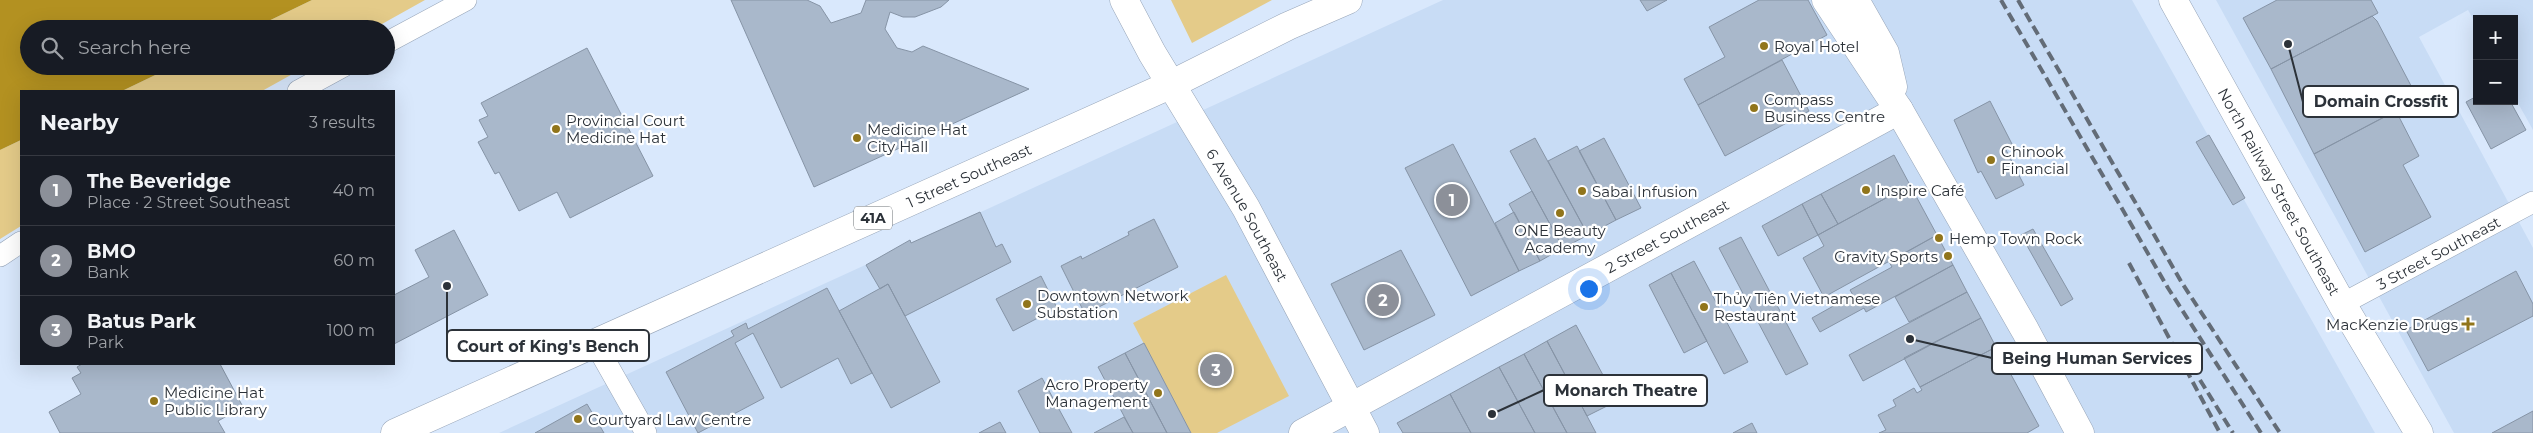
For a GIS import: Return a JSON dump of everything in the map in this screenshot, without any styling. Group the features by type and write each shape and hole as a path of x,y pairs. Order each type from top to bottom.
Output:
{"street":[{"path":"395,39 466,0"},
{"name":"6 Avenue Southeast","path":"1124,0 1152,53 1246,208 1365,433"},
{"name":"1 Street Southeast","path":"395,433 1172,84 1288,26 1348,0"},
{"path":"1826,0 1899,110 2025,330 2080,433"},
{"path":"1856,0 1884,53 1899,110"},
{"name":"North Railway Street Southeast","path":"2173,0 2342,304 2419,433"},
{"path":"300,90 327,75"},
{"name":"2 Street Southeast","path":"1303,433 1899,110"},
{"name":"3 Street Southeast","path":"2342,304 2533,202"},
{"path":"0,256 20,243"},
{"path":"596,343 646,433"}],"shaded area":[{"path":"0,0 312,0 271,20 20,20 20,75 155,75 124,90 20,90 20,140 0,150"},
{"path":"312,0 425,0 389,20 271,20"},
{"path":"1171,0 1272,0 1192,43"},
{"path":"1443,0 2132,0 2375,433 499,433"},
{"path":"2216,0 2533,0 2533,130 2518,103 2518,15 2473,15 2473,19 2468,10 2419,37 2533,248 2533,433 2454,433"},
{"path":"155,75 291,75 264,90 124,90"},
{"path":"20,140 20,227 0,239 0,150"},
{"path":"1226,275 1289,396 1217,433 1191,433 1133,323"}],"building":[{"name":"Medicine Hat City Hall","path":"731,0 807,0 820,6 831,23 861,13 866,0 949,0 941,7 915,17 903,17 890,12 885,29 897,48 912,52 923,46 1029,89 814,187"},
{"path":"1640,0 1667,0 1647,11"},
{"name":"Royal Hotel","path":"1759,0 1808,0 1827,35 1698,105 1684,79 1725,57 1709,27"},
{"path":"2277,0 2371,0 2378,13 2271,69 2243,18"},
{"path":"2372,16 2377,21 2418,99 2314,154 2271,69"},
{"name":"Provincial Court Medicine Hat","path":"587,48 653,176 570,218 557,192 519,211 499,172 495,174 478,142 488,137 479,120 488,116 481,103"},
{"name":"Compass Business Centre","path":"1782,60 1809,111 1725,156 1698,105"},
{"path":"2473,98 2473,105 2512,105 2526,130 2491,149 2466,102"},
{"name":"Chinook Financial","path":"1990,101 2012,144 2005,148 2024,185 1996,199 1981,171 1978,173 1954,120"},
{"path":"2396,111 2419,156 2403,165 2431,217 2365,252 2314,154"},
{"path":"2209,135 2245,198 2233,205 2196,142"},
{"name":"ONE Beauty Academy","path":"1535,138 1588,235 1563,248 1510,151"},
{"path":"1604,138 1641,208 1616,220 1579,151"},
{"path":"1453,144 1519,271 1471,296 1405,168"},
{"name":"Sabai Infusion","path":"1577,146 1616,220 1588,235 1548,161"},
{"name":"Inspire Café","path":"1894,155 1910,185 1838,224 1821,194"},
{"path":"1910,185 1937,235 1824,297 1803,258 1824,246 1818,235"},
{"path":"1532,191 1563,248 1540,261 1509,204"},
{"path":"1821,194 1838,224 1818,235 1802,204"},
{"path":"1802,204 1818,235 1778,256 1762,226"},
{"path":"980,212 996,247 1002,244 1011,262 905,316 888,284 880,289 866,265 910,240 911,243"},
{"path":"1514,212 1540,261 1519,271 1495,223"},
{"path":"1154,219 1178,267 1085,314 1061,266 1081,256 1082,259 1129,235 1128,232"},
{"path":"2033,229 2073,299 2061,306 2021,235"},
{"path":"454,230 488,295 395,343 395,294 429,277 415,250"},
{"path":"1937,235 1953,265 1866,312 1864,308 1820,332 1812,318 1853,295 1850,290 1892,267 1889,262"},
{"path":"1741,237 1808,364 1786,375 1719,248"},
{"path":"1401,250 1435,315 1364,350 1331,284"},
{"name":"Thủy Tiên Vietnamese Restaurant","path":"1694,261 1748,362 1724,374 1671,273"},
{"path":"1953,265 1967,292 1909,322 1895,297"},
{"name":"MacKenzie Drugs","path":"2516,271 2533,304 2533,316 2428,371 2406,330"},
{"path":"1671,273 1707,341 1684,353 1649,285"},
{"name":"Downtown Network Substation","path":"1041,276 1057,308 1013,331 996,299"},
{"path":"888,284 940,382 891,408 839,311"},
{"path":"827,288 872,373 851,384 838,358 781,388 753,333 735,343 764,398 698,433 666,372 734,336 731,331 746,323 748,329"},
{"path":"1967,292 1981,318 1863,381 1849,355"},
{"path":"1981,318 1996,347 1920,387 1904,358"},
{"path":"1576,325 1617,401 1587,416 1547,341"},
{"path":"1547,341 1596,433 1567,433 1524,354"},
{"name":"Acro Property Management","path":"1144,343 1191,433 1167,433 1125,353"},
{"path":"1996,347 2039,426 2027,433 1879,433 1886,430 1878,415 1896,406 1893,400 1914,388 1917,393 1922,390 1920,387"},
{"path":"1125,353 1167,433 1133,433 1098,367"},
{"path":"1524,354 1567,433 1535,433 1499,367"},
{"name":"Medicine Hat Public Library","path":"80,365 221,365 243,407 218,421 225,433 60,433 49,412 81,394 72,378 81,373 77,367"},
{"path":"1499,367 1535,433 1471,433 1450,394"},
{"path":"1042,378 1072,433 1040,433 1018,391"},
{"path":"1450,394 1471,433 1403,433 1397,423"},
{"name":"Courtyard Law Centre","path":"587,404 604,433 535,433"},
{"path":"2533,411 2533,433 2492,433"},
{"path":"1124,417 1133,433 1094,433"},
{"path":"1000,422 1006,433 979,433"},
{"path":"1752,423 1757,433 1733,433"}],"railway":[{"path":"2001,0 2168,288 2261,433"},
{"path":"2018,0 2182,283 2280,433"},
{"path":"2129,263 2220,433"},
{"path":"2200,380 2233,433"}],"place":[{"name":"Domain Crossfit","path":"2288,44"},
{"name":"Royal Hotel","path":"1764,46"},
{"name":"Compass Business Centre","path":"1754,108"},
{"name":"Provincial Court Medicine Hat","path":"556,129"},
{"name":"Medicine Hat City Hall","path":"857,138"},
{"name":"Chinook Financial","path":"1991,160"},
{"name":"Inspire Café","path":"1866,190"},
{"name":"Sabai Infusion","path":"1582,191"},
{"name":"The Beveridge","path":"1452,200"},
{"name":"ONE Beauty Academy","path":"1560,213"},
{"name":"Hemp Town Rock","path":"1939,238"},
{"name":"Gravity Sports","path":"1948,256"},
{"name":"Court of King's Bench","path":"447,286"},
{"name":"BMO","path":"1383,300"},
{"name":"Downtown Network Substation","path":"1027,304"},
{"name":"Thủy Tiên Vietnamese Restaurant","path":"1704,307"},
{"name":"MacKenzie Drugs","path":"2468,324"},
{"name":"Being Human Services","path":"1910,339"},
{"name":"Batus Park","path":"1216,370"},
{"name":"Acro Property Management","path":"1158,393"},
{"name":"Medicine Hat Public Library","path":"154,401"},
{"name":"Monarch Theatre","path":"1492,414"},
{"name":"Courtyard Law Centre","path":"578,419"}]}
